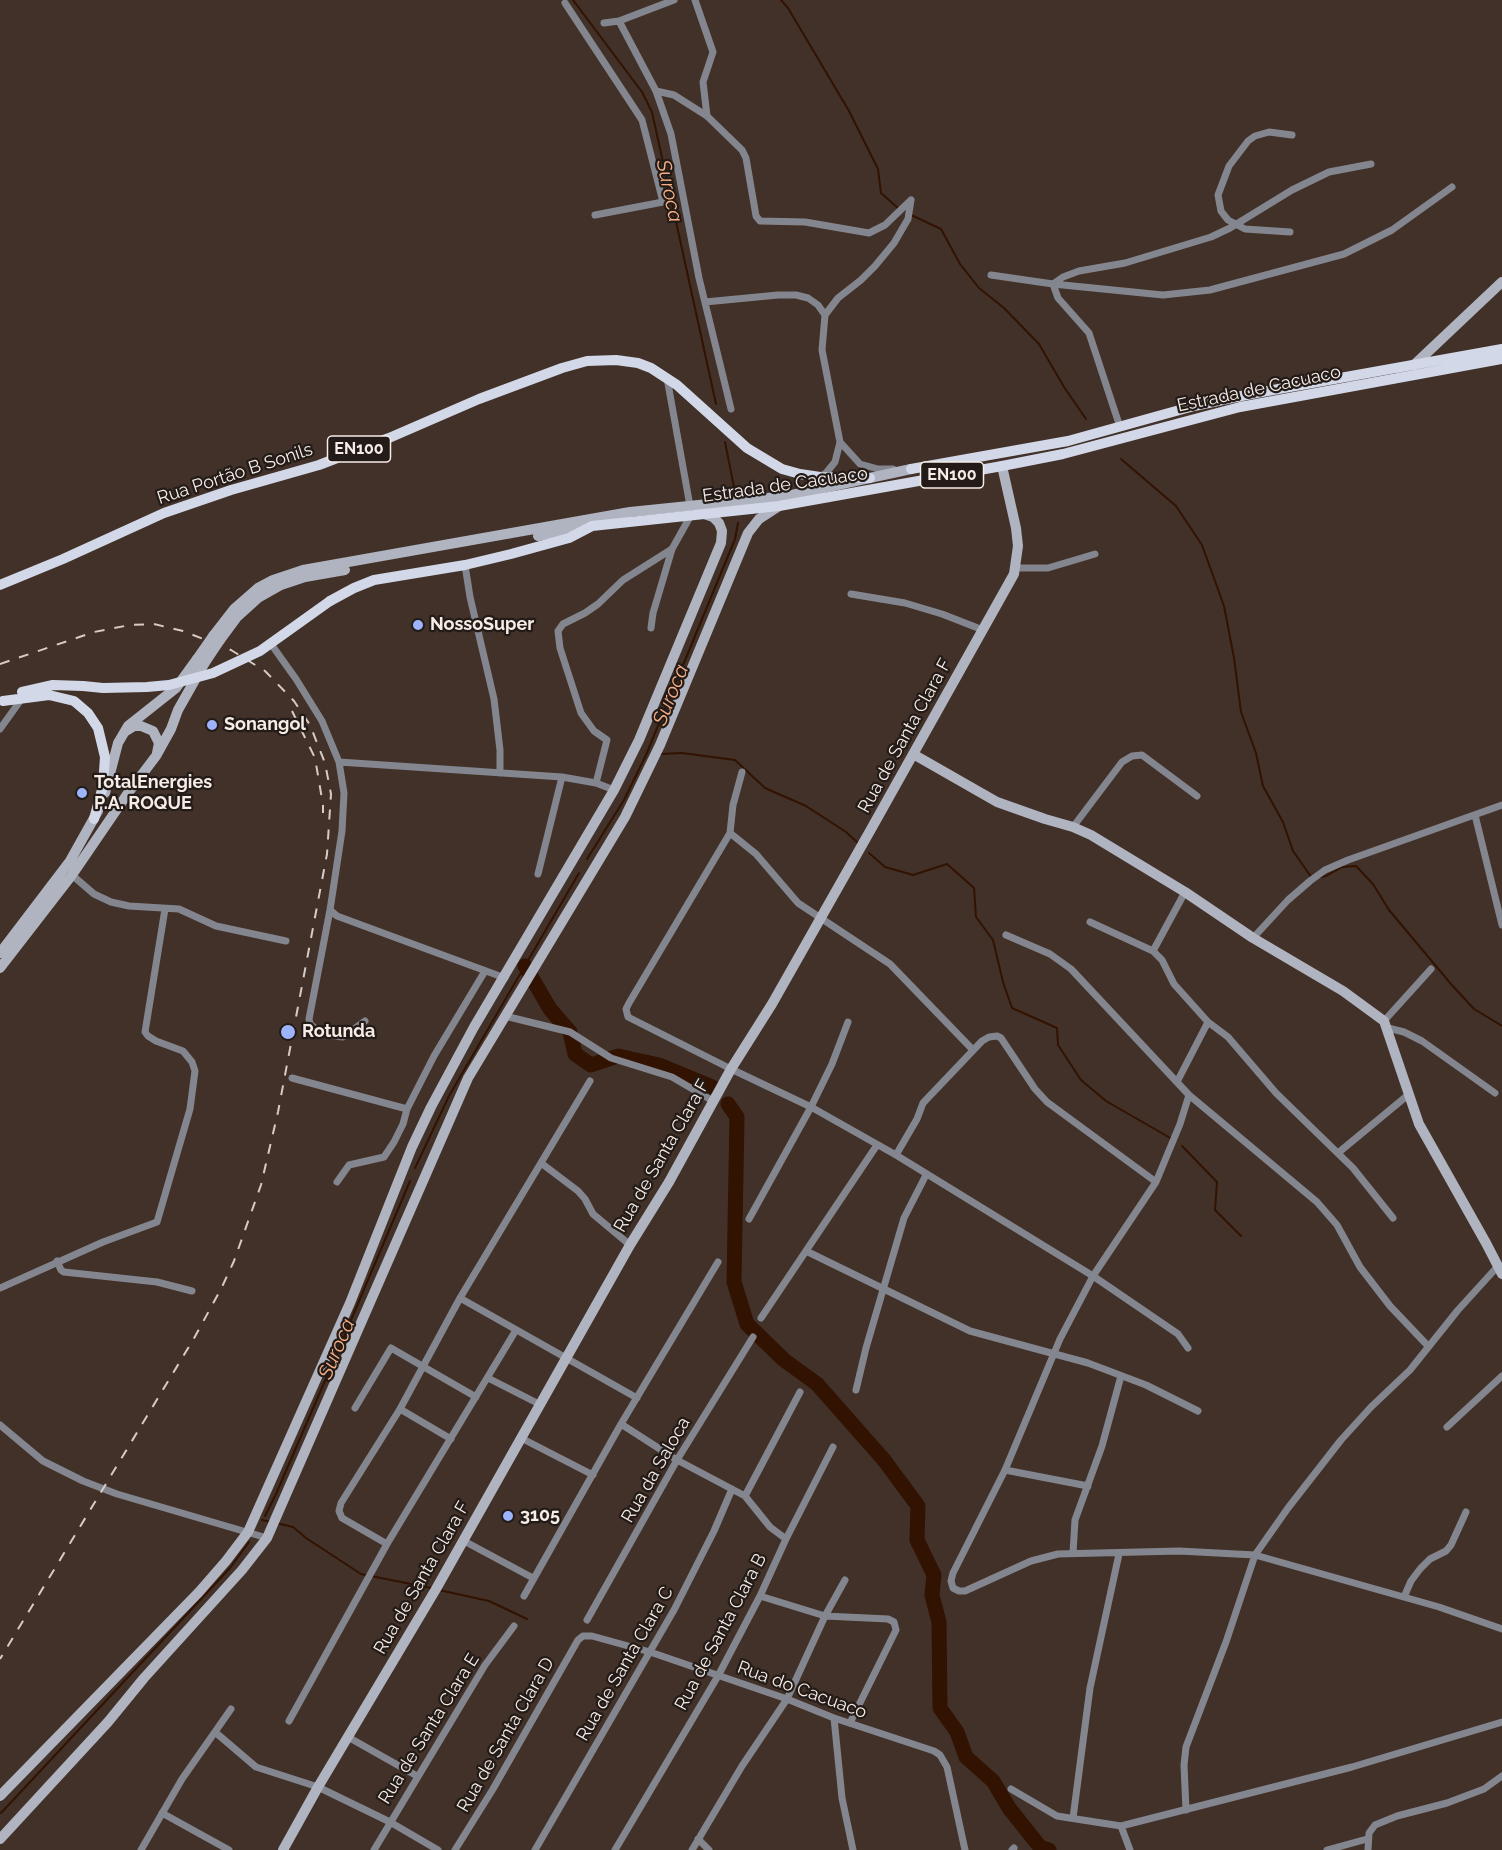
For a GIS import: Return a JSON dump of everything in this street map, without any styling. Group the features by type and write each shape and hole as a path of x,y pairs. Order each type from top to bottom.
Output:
{"main road":[{"path":"1414,365 1502,282"},
{"name":"Estrada de Cacuaco","path":"123,733 135,719 176,688 200,662 234,609 245,598 273,580 288,574 630,512 746,505 911,469 1057,443 1194,406 1251,394 1502,349"},
{"name":"Estrada de Cacuaco","path":"746,505 779,506 1002,466 1063,454 1240,407 1502,359"},
{"name":"Rua Portão B Sonils","path":"0,585 164,513 231,490 320,465 562,368 587,361 616,360 645,366 668,378 747,448"},
{"name":"Estrada de Cacuaco","path":"747,448 782,469 800,474 820,477 870,478"},
{"name":"Rua de Santa Clara F","path":"283,1850 464,1541 731,1069 772,1004 1016,568 1018,546 1015,524 1002,466"},
{"path":"0,1839 4,1826 108,1722 144,1678 242,1570 267,1538 468,1078 625,817 649,769 748,533 759,519 779,506"},
{"name":"Estrada de Cacuaco","path":"216,638 258,598 280,585 305,577 591,526 690,510 704,514 730,507"},
{"path":"0,1796 192,1599 248,1532 350,1303 401,1173 431,1107 451,1067 614,790 639,740 721,543 722,531 719,523 704,514"},
{"name":"EN100","path":"1,701 20,693 52,685 125,688 169,685 213,673 271,644 330,601 374,580 465,565 569,538 591,526"},
{"name":"Estrada de Cacuaco","path":"0,968 72,876 156,756 171,729 200,662"},
{"path":"1,701 49,695 74,701 88,713 98,728 105,757 103,786 94,819"},
{"path":"0,953 70,861 94,819 101,804 118,743 123,733 134,726 153,731 159,743 156,756"},
{"path":"913,754 997,802 1091,835 1185,891 1253,938 1352,996 1386,1024 1419,1124 1500,1270"},
{"path":"573,861 591,872"},
{"path":"401,1173 422,1180"}],"street":[{"path":"604,23 619,21 674,0"},
{"path":"695,0 713,52 703,82 707,116"},
{"path":"565,3 639,112 663,202 595,215"},
{"path":"619,21 656,91 671,134 689,232 731,409"},
{"path":"656,91 674,95 707,116 735,141 746,158 756,216 760,221 805,222 869,233 885,225 911,200 908,219 894,243 868,273 838,298 825,315 822,350 840,442 835,462 820,477"},
{"path":"1290,232 1251,231 1236,225 1228,220 1221,211 1218,195 1234,158 1248,141 1255,136 1269,132 1292,135"},
{"path":"1053,284 1063,276 1079,271 1113,266 1211,237 1329,172 1371,164"},
{"path":"991,275 1163,295 1210,290 1344,254 1392,230 1452,187"},
{"path":"1053,284 1058,298 1089,333 1120,427"},
{"path":"705,302 796,295 808,298 818,305 825,315"},
{"path":"651,628 653,613 672,549 690,510 668,378"},
{"path":"840,442 853,458 868,467 911,469"},
{"path":"596,783 607,740 594,731 581,713 557,638 558,631 563,624 598,604 623,580 672,549"},
{"path":"1016,568 1048,568 1095,554"},
{"path":"465,565 470,597 494,699 500,750 500,773"},
{"path":"852,594 905,603 983,630"},
{"path":"271,644 322,721 339,762 344,793 343,821 330,910 309,1019 310,1024 329,1035 343,1037 365,1021"},
{"path":"0,729 23,697"},
{"path":"1073,827 1122,762 1132,756 1142,755 1197,796"},
{"path":"339,762 562,777 596,783 614,790"},
{"path":"742,772 733,805 730,833 626,1009 628,1017 811,1107 896,1155 1093,1276 1178,1334 1188,1348"},
{"path":"538,874 562,777"},
{"path":"1253,938 1288,900 1325,870 1502,805"},
{"path":"1475,815 1502,925"},
{"path":"730,833 756,854 798,903 890,964 973,1050"},
{"path":"72,876 94,894 111,902 129,906 179,909 216,926 286,941"},
{"path":"1153,951 1185,891"},
{"path":"0,1288 57,1261 157,1222 190,1109 195,1071 192,1062 183,1051 156,1041 145,1032 165,909"},
{"path":"330,910 337,916 505,978"},
{"path":"1090,922 1153,951 1162,960 1179,990 1208,1022 1228,1037 1264,1080 1353,1168 1393,1218"},
{"path":"1006,935 1050,954 1071,969 1189,1095 1294,1181 1324,1209 1337,1226 1360,1267 1389,1306 1428,1346"},
{"path":"1431,969 1386,1024 1422,1041 1495,1093"},
{"path":"337,1182 349,1165 384,1157 403,1124 407,1109 434,1056 485,971"},
{"path":"505,1016 570,1032 611,1058 672,1077 713,1101"},
{"path":"749,1219 811,1107 832,1064 848,1022"},
{"path":"1177,1082 1208,1022"},
{"path":"896,1155 923,1103 973,1050 993,1035 1000,1038 1035,1089 1047,1102 1156,1182"},
{"path":"292,1078 407,1109"},
{"path":"387,1544 342,1518 339,1511 341,1503 400,1409 460,1298 591,1081"},
{"path":"1189,1095 1180,1124 1156,1182 1116,1245 1093,1276 1054,1353 1005,1470 953,1574 951,1581 953,1588 966,1591 1031,1561 1073,1553 1119,1554 1179,1551 1256,1555 1404,1597 1502,1629"},
{"path":"1338,1153 1408,1095"},
{"path":"761,1318 877,1145"},
{"path":"541,1163 578,1191 593,1214 630,1245"},
{"path":"856,1390 904,1218 926,1175"},
{"path":"806,1251 970,1331 1054,1353 1121,1376 1146,1385 1198,1411"},
{"path":"57,1261 64,1272 157,1282 192,1291"},
{"path":"524,1596 621,1424 718,1262"},
{"path":"1186,1810 1184,1765 1186,1747 1256,1555 1288,1508 1341,1440 1371,1407 1410,1370 1428,1346 1500,1270"},
{"path":"460,1298 637,1398"},
{"path":"289,1721 387,1544 516,1330"},
{"name":"Rua da Saloca","path":"587,1620 677,1460 753,1337"},
{"path":"355,1408 392,1348 476,1397"},
{"path":"1073,1553 1074,1527 1102,1446 1121,1376"},
{"path":"1447,1426 1502,1376"},
{"path":"488,1378 541,1404"},
{"path":"745,1496 800,1392"},
{"path":"400,1409 451,1438"},
{"name":"Rua de Santa Clara B","path":"615,1850 718,1676 760,1596 786,1539 770,1527 745,1496 677,1460 621,1424"},
{"path":"0,1425 43,1461 83,1481 117,1494 267,1538"},
{"path":"521,1438 593,1475"},
{"path":"786,1539 832,1447"},
{"path":"1005,1470 1088,1486"},
{"name":"Rua de Santa Clara C","path":"535,1850 674,1610 732,1489"},
{"path":"1404,1597 1415,1574 1430,1559 1446,1551 1451,1545 1466,1512"},
{"path":"464,1541 533,1578"},
{"path":"1073,1818 1090,1688 1119,1554"},
{"path":"692,1850 742,1766 788,1699 825,1616 845,1580"},
{"path":"760,1596 825,1616 888,1619 894,1622 896,1629 850,1723"},
{"name":"Rua de Santa Clara E","path":"374,1850 485,1665 514,1626"},
{"name":"Rua do Cacuaco","path":"584,1636 592,1636 650,1652 788,1699 834,1718 923,1747 940,1755 951,1779 953,1799 965,1850"},
{"name":"Rua de Santa Clara D","path":"456,1850 578,1640 584,1636"},
{"path":"141,1850 182,1779 231,1709"},
{"path":"834,1718 842,1798 853,1850"},
{"path":"1011,1790 1057,1816 1121,1826 1352,1767 1502,1722"},
{"path":"215,1732 256,1767 318,1787 390,1822 438,1850"},
{"path":"348,1737 417,1776"},
{"path":"1368,1850 1367,1839 1371,1828 1381,1821 1448,1803 1484,1789 1502,1776"},
{"path":"162,1813 229,1850"},
{"path":"1121,1826 1130,1850"},
{"path":"698,1839 709,1850"},
{"path":"1328,1850 1367,1839"}],"waterway":[{"name":"Suroca","path":"573,0 642,92 652,112 716,404"},
{"path":"781,0 849,111 878,169 881,193 899,209"},
{"path":"909,214 941,229 960,264 979,288 1004,308 1039,344 1086,419"},
{"name":"Suroca","path":"725,442 734,487"},
{"path":"1121,459 1176,506 1202,545 1224,606 1241,712 1256,753 1263,786 1283,822 1293,851 1312,878"},
{"name":"Suroca","path":"587,859 624,800 646,755 735,539 738,523"},
{"path":"660,754 682,753 735,760 765,788 806,806 846,832 858,843"},
{"path":"869,853 885,867 913,875 947,864 974,888 976,917 993,940 1012,1008 1057,1028 1058,1045 1081,1080 1106,1101 1172,1139"},
{"path":"1321,877 1342,867 1356,866 1373,884 1389,910 1451,984 1474,1009 1502,1026"},
{"name":"Suroca","path":"415,1168 449,1096 579,873"},
{"path":"525,966 550,1009 570,1032 575,1054 591,1065 618,1056 659,1065 712,1087"},
{"path":"728,1104 737,1117 734,1282 747,1324 784,1360 817,1384 884,1460 918,1506 917,1540 934,1575 932,1595 939,1622 940,1708 957,1732 966,1757 993,1781 1009,1808 1040,1847 1049,1850"},
{"path":"1182,1146 1217,1182 1215,1210 1241,1236"},
{"name":"Suroca","path":"265,1516 410,1181"},
{"path":"262,1520 271,1522"},
{"path":"276,1523 293,1527 361,1574 431,1588"},
{"path":"1,1813 230,1568 249,1542"},
{"path":"439,1590 489,1601 527,1619"}],"railway":[{"path":"0,664 94,632 130,625 154,624 183,631 231,650 265,671 294,701 310,725 325,763 331,794 327,854 278,1112 261,1185 234,1261 193,1340 0,1659"},
{"path":"292,711 315,758 323,813"}],"place":[{"name":"NossoSuper","path":"418,625"},
{"name":"Sonangol","path":"212,725"},
{"name":"TotalEnergies P.A. ROQUE","path":"82,793"},
{"name":"Rotunda","path":"288,1032"},
{"name":"3105","path":"508,1516"}]}
